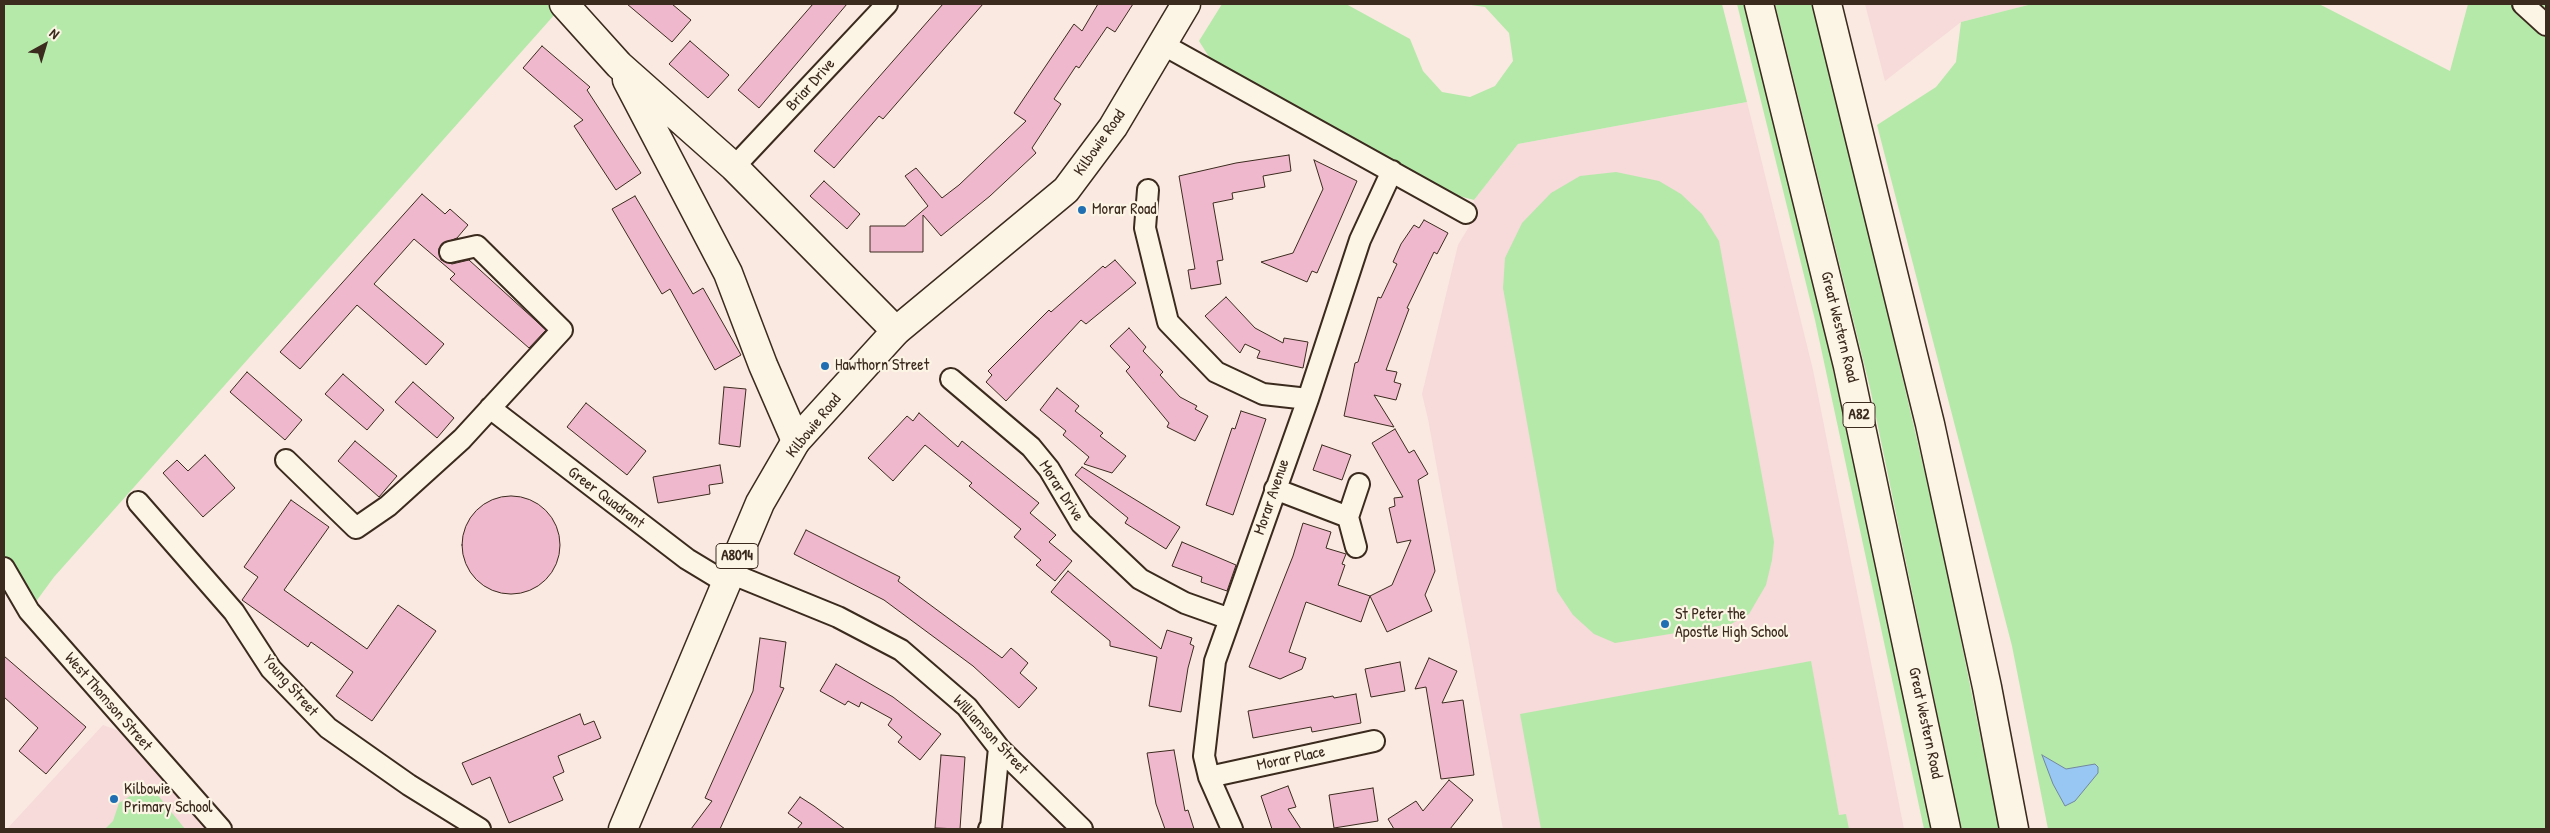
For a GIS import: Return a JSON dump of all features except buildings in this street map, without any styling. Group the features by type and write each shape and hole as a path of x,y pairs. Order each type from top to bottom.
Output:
{"main road":[{"path":"564,4 619,65 734,167 896,331"},
{"name":"Kilbowie Road","path":"623,829 760,504 796,441 896,331 1066,190 1113,127 1186,4"},
{"name":"Great Western Road","path":"1759,4 1848,366 1946,829"},
{"path":"1827,4 1930,424 1987,687 2014,829"},
{"path":"619,65 728,273 763,365 796,441"}],"street":[{"name":"Briar Drive","path":"734,167 887,4"},
{"path":"2524,4 2546,25"},
{"path":"1162,44 1466,214"},
{"name":"Morar Avenue","path":"1232,829 1209,777 1204,756 1215,661 1308,399 1360,240 1392,171"},
{"path":"1148,190 1145,228 1168,322 1216,372 1263,394 1308,399"},
{"path":"286,460 356,528 388,506 462,439 562,330 477,246 450,252"},
{"name":"Morar Drive","path":"950,379 1031,447 1050,470 1081,523 1140,579 1185,603 1230,619"},
{"name":"Greer Quadrant","path":"490,408 687,559 728,578"},
{"path":"1356,546 1348,517 1359,484"},
{"path":"1275,489 1348,517"},
{"name":"Young Street","path":"138,502 234,612 271,669 328,728 409,784 480,829"},
{"name":"West Thomson Street","path":"4,568 29,610 40,624 221,829"},
{"name":"Williamson Street","path":"728,578 838,617 901,650 967,707 999,748 1082,829"},
{"name":"Morar Place","path":"1209,777 1374,742"},
{"path":"989,829 999,748"}],"shaded area":[{"path":"1865,4 2032,4 1961,22 1885,81"},
{"name":"St Peter the Apostle High School","path":"1747,102 1813,370 1904,829 1503,829 1422,394 1458,245 1476,215 1474,200 1518,144"},
{"name":"Kilbowie Primary School","path":"103,725 138,738 221,829 7,829"}],"green space":[{"path":"4,4 564,4 54,577 29,611 4,568"},
{"path":"1222,4 1346,4 1410,39 1423,71 1442,92 1470,97 1495,86 1513,61 1509,33 1485,7 1464,4 1722,4 1747,102 1518,144 1474,200 1448,193 1211,60 1199,41"},
{"path":"1737,4 1744,4 1822,318 1932,829 1924,829 1815,320"},
{"path":"1775,4 1812,4 1865,218 1942,546 1999,829 1961,829 1870,388"},
{"path":"2032,4 2319,4 2450,71 2468,4 2546,4 2546,829 2048,829 2012,646 1877,125 1936,87 1956,62 1961,22"},
{"path":"1616,172 1659,181 1681,194 1702,214 1719,241 1774,542 1766,585 1749,614 1731,624 1615,643 1594,634 1573,615 1557,591 1503,288 1505,258 1522,223 1551,193 1580,176"},
{"path":"1811,661 1839,815 1846,814 1849,829 1541,829 1520,714"},
{"path":"149,784 185,829 105,829 113,821 119,803"}],"water":[{"path":"2042,755 2066,769 2095,764 2098,767 2098,773 2075,801 2065,806 2053,784"}],"place":[{"name":"Morar Road","path":"1082,210"},
{"name":"Hawthorn Street","path":"825,366"},
{"name":"St Peter the Apostle High School","path":"1665,624"},
{"name":"Kilbowie Primary School","path":"114,799"}]}
